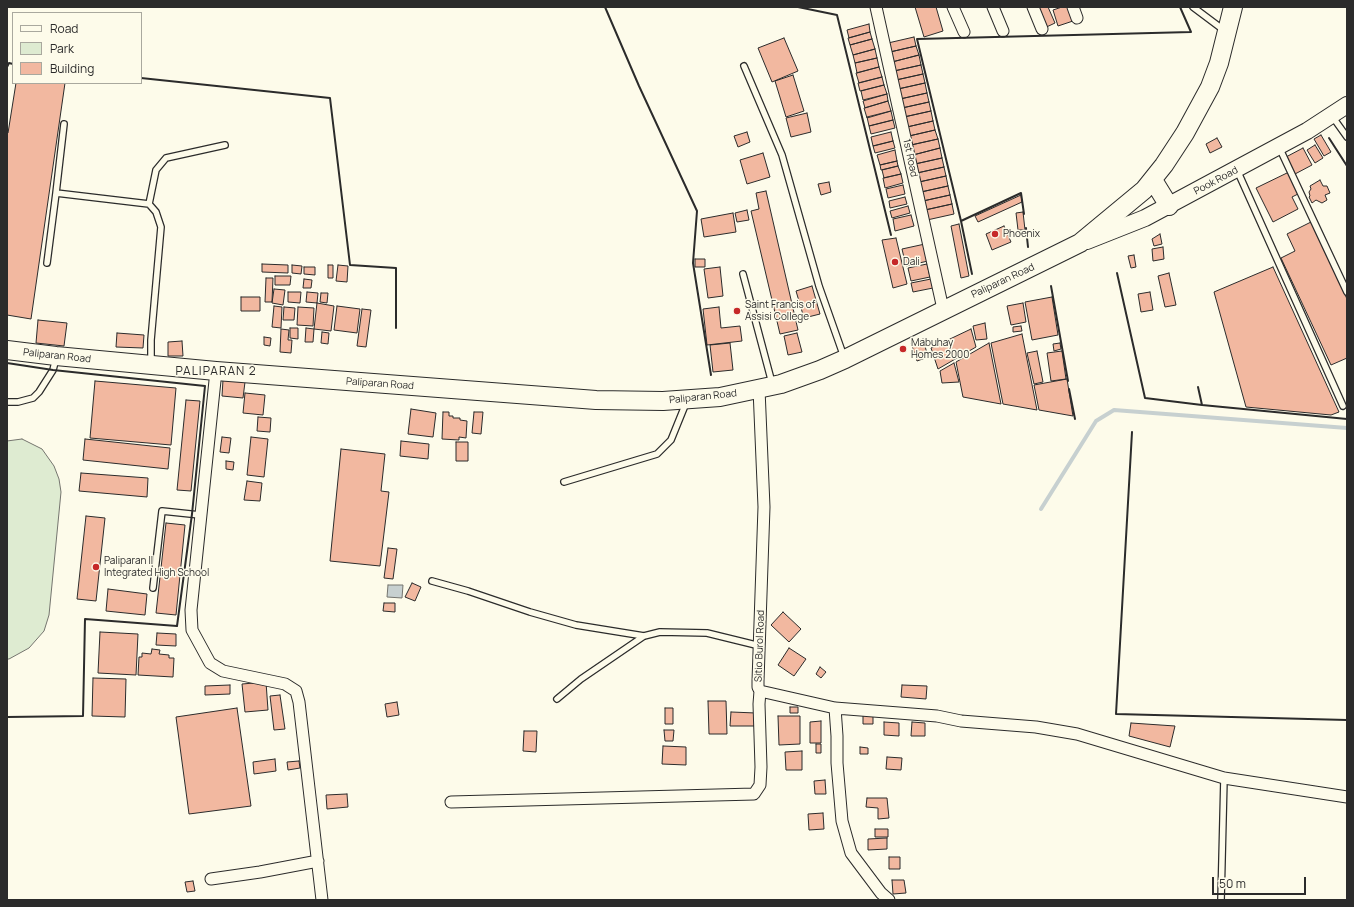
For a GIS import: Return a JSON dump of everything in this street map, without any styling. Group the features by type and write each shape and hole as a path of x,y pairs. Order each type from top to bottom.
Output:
{"main road":[{"name":"Paliparan Road","path":"7,350 151,366 596,400 663,401 720,397 766,388 820,370 845,359 943,309 1080,243 1144,190 1153,180 1185,133 1210,87 1219,63 1233,7"},
{"path":"1153,180 1169,206"}],"street":[{"name":"1st Road","path":"876,7 943,309"},
{"path":"953,7 964,32"},
{"path":"993,7 1003,31"},
{"path":"1033,7 1042,29"},
{"name":"Pook Road","path":"1080,243 1145,218 1169,206 1307,132 1347,105"},
{"path":"216,371 191,610 192,630 210,662 223,671 285,684 296,691 299,702 322,900"},
{"name":"Sitio Burol Road","path":"766,388 758,687 760,691 835,708 937,716 961,721 1036,727 1077,734 1224,778 1347,797"},
{"path":"451,802 754,794 760,785 760,691"},
{"path":"835,708 837,736 836,763 842,821 851,853 889,900"},
{"path":"211,879 260,872 318,861"}],"lane":[{"path":"1193,7 1227,32"},
{"path":"744,66 782,155 819,286 845,359"},
{"path":"1332,115 1347,137"},
{"path":"47,263 64,124"},
{"path":"149,204 156,170 166,158 225,146"},
{"path":"1278,147 1347,292"},
{"path":"1237,170 1343,406"},
{"path":"56,193 149,204 156,212 161,227 151,340 151,366"},
{"path":"743,274 766,388"},
{"path":"7,402 18,402 33,398 39,392 53,370 56,356"},
{"path":"564,482 658,454 670,440 688,399"},
{"path":"153,588 162,511 200,515"},
{"path":"432,582 468,591 530,612 576,625 644,636"},
{"path":"556,699 581,679 644,636 660,632 707,633 760,646"},
{"path":"1221,900 1224,778"}],"green space":[{"path":"22,439 42,449 54,466 59,479 61,492 49,615 44,631 29,648 7,659 7,441"}],"shaded area":[{"path":"388,585 403,585 402,598 387,597"}],"building":[{"path":"915,7 936,7 943,31 924,37"},
{"path":"1027,7 1048,7 1055,23 1038,31"},
{"path":"1068,7 1073,21 1058,26 1053,10"},
{"path":"869,24 870,32 849,38 847,30"},
{"path":"870,32 872,39 850,45 848,38"},
{"path":"914,37 916,46 890,52 888,43"},
{"path":"784,38 798,71 772,82 758,48"},
{"path":"872,39 875,49 853,55 850,45"},
{"path":"916,46 919,55 892,62 890,52"},
{"path":"875,49 877,58 855,63 853,55"},
{"path":"919,55 921,65 894,71 892,62"},
{"path":"877,58 879,67 857,73 855,63"},
{"path":"921,65 923,74 896,80 894,71"},
{"path":"879,67 882,77 859,83 856,73"},
{"path":"923,74 925,83 898,89 896,80"},
{"path":"793,75 804,111 786,117 775,81"},
{"path":"882,77 884,85 860,91 858,83"},
{"path":"925,83 927,93 900,99 898,89"},
{"path":"16,84 65,84 31,319 7,315 8,133"},
{"path":"884,85 887,94 863,100 861,91"},
{"path":"927,93 929,102 902,108 900,99"},
{"path":"887,94 888,101 865,108 863,101"},
{"path":"888,101 891,111 867,118 864,108"},
{"path":"929,102 931,111 904,117 902,108"},
{"path":"891,111 893,120 869,126 867,117"},
{"path":"931,111 933,121 907,127 904,117"},
{"path":"807,113 811,132 791,137 786,118"},
{"path":"893,120 895,128 871,134 869,126"},
{"path":"933,121 935,130 909,136 907,127"},
{"path":"935,130 938,139 911,145 909,136"},
{"path":"747,132 750,142 738,147 734,136"},
{"path":"891,132 893,141 873,146 871,137"},
{"path":"1321,135 1331,152 1324,156 1314,139"},
{"path":"1217,138 1222,147 1210,153 1206,144"},
{"path":"938,139 940,148 913,155 911,145"},
{"path":"893,141 895,148 875,153 873,146"},
{"path":"1315,145 1323,158 1315,163 1307,150"},
{"path":"940,148 942,158 915,164 913,155"},
{"path":"1303,148 1312,165 1295,174 1286,157"},
{"path":"895,150 897,161 880,165 877,155"},
{"path":"763,153 770,177 747,184 740,160"},
{"path":"942,158 944,167 917,173 915,164"},
{"path":"897,161 898,166 881,170 880,165"},
{"path":"898,166 901,174 884,178 882,170"},
{"path":"944,167 946,176 919,182 917,173"},
{"path":"1289,172 1300,193 1292,197 1298,209 1273,222 1256,188"},
{"path":"901,174 903,183 885,188 883,178"},
{"path":"946,176 948,186 921,192 919,182"},
{"path":"1320,180 1323,186 1327,186 1330,193 1325,195 1327,200 1322,203 1316,200 1312,203 1309,197 1309,192 1311,189 1310,186"},
{"path":"829,182 831,192 821,195 818,184"},
{"path":"903,185 905,194 888,198 886,189"},
{"path":"948,186 950,195 923,201 921,192"},
{"path":"766,191 798,330 780,334 751,211 759,209 756,193"},
{"path":"950,195 952,204 925,210 923,201"},
{"path":"1021,195 1022,202 978,222 975,216"},
{"path":"905,197 907,204 890,208 889,201"},
{"path":"952,204 954,214 927,220 925,210"},
{"path":"908,206 910,213 892,218 890,211"},
{"path":"747,210 749,220 737,222 735,213"},
{"path":"1023,212 1025,230 1018,230 1016,213"},
{"path":"733,213 736,232 704,237 701,219"},
{"path":"911,215 914,226 895,231 893,219"},
{"path":"1311,222 1347,299 1347,358 1331,365 1281,258 1295,251 1287,234"},
{"path":"959,224 969,276 961,278 951,226"},
{"path":"1004,226 1011,242 992,250 986,234"},
{"path":"1160,234 1162,244 1154,246 1152,239"},
{"name":"Dali","path":"896,238 907,284 893,288 882,240"},
{"path":"925,244 928,261 906,266 902,249"},
{"path":"1163,247 1164,259 1153,261 1152,249"},
{"path":"1134,255 1136,267 1131,268 1128,256"},
{"path":"695,259 705,259 705,267 695,267"},
{"path":"262,264 288,265 288,273 262,272"},
{"path":"927,264 930,277 911,281 908,268"},
{"path":"292,265 302,266 301,274 292,273"},
{"path":"328,265 333,265 333,278 328,278"},
{"path":"338,265 348,266 347,282 336,281"},
{"path":"304,267 315,267 315,275 304,274"},
{"path":"720,267 723,296 708,298 704,269"},
{"path":"1273,267 1339,412 1331,415 1246,407 1214,292"},
{"path":"1169,273 1176,305 1165,307 1158,276"},
{"path":"275,276 291,276 290,285 275,285"},
{"path":"266,278 273,278 272,302 265,302"},
{"path":"304,279 312,280 311,288 303,288"},
{"path":"931,279 933,288 913,292 911,283"},
{"path":"812,286 820,314 804,318 796,291"},
{"path":"274,289 285,290 283,305 272,303"},
{"path":"288,292 301,292 300,303 288,302"},
{"path":"307,292 318,293 317,303 306,302"},
{"path":"1150,292 1153,310 1141,312 1138,294"},
{"path":"321,293 328,293 327,303 320,302"},
{"path":"241,297 260,297 260,311 241,311"},
{"path":"1052,297 1058,335 1032,340 1025,302"},
{"path":"317,303 334,306 331,331 314,329"},
{"path":"1023,303 1026,322 1011,325 1007,306"},
{"path":"274,306 282,307 281,328 272,327"},
{"path":"337,306 360,309 357,333 334,330"},
{"path":"284,307 295,308 294,320 283,320"},
{"path":"298,307 314,308 313,326 297,325"},
{"path":"719,307 721,328 740,326 742,341 707,345 703,309"},
{"path":"362,309 371,310 366,347 357,346"},
{"path":"38,320 67,323 64,346 36,343"},
{"path":"985,323 987,339 976,340 973,326"},
{"path":"1021,326 1022,331 1013,332 1013,327"},
{"path":"290,328 298,328 298,339 290,338"},
{"path":"306,328 314,329 313,342 305,342"},
{"path":"281,329 289,330 288,340 292,340 291,353 280,352"},
{"path":"971,329 976,347 938,369 931,348"},
{"path":"322,332 329,333 328,344 321,343"},
{"path":"117,333 144,335 143,348 116,347"},
{"path":"797,333 802,352 788,355 784,336"},
{"path":"1022,334 1037,410 1003,404 991,343"},
{"path":"264,337 271,338 270,346 264,345"},
{"path":"923,339 928,357 917,361 911,343"},
{"path":"182,341 183,356 168,356 168,342"},
{"path":"730,343 733,370 713,372 710,345"},
{"path":"989,343 1001,404 963,397 956,362"},
{"path":"1060,343 1061,349 1054,351 1053,344"},
{"path":"1037,351 1043,382 1034,384 1027,353"},
{"path":"1062,351 1066,379 1051,381 1047,353"},
{"path":"954,363 959,382 942,383 940,371"},
{"path":"1067,379 1073,416 1039,410 1034,385"},
{"path":"223,380 245,382 243,398 222,396"},
{"path":"95,381 176,388 171,445 90,438"},
{"path":"245,393 265,395 263,415 243,413"},
{"path":"186,400 200,401 191,491 177,490"},
{"path":"411,409 436,413 433,437 408,434"},
{"path":"443,412 449,412 449,416 453,416 453,418 460,418 460,420 467,421 466,438 459,437 459,440 442,439"},
{"path":"474,412 483,412 481,434 472,433"},
{"path":"258,417 271,418 270,432 257,431"},
{"path":"222,437 231,438 229,453 220,452"},
{"path":"251,437 268,439 264,477 247,475"},
{"path":"85,439 170,448 168,469 83,460"},
{"path":"401,441 429,444 428,459 400,456"},
{"path":"456,442 468,442 468,461 456,461"},
{"path":"341,449 385,454 381,491 389,492 380,566 330,561"},
{"path":"226,461 234,462 233,470 226,469"},
{"path":"81,473 148,478 147,497 79,491"},
{"path":"247,481 262,483 260,501 244,500"},
{"path":"86,516 105,518 96,601 77,599"},
{"path":"166,523 185,525 176,615 156,613"},
{"path":"388,548 397,549 393,579 384,578"},
{"path":"412,583 421,587 415,601 405,597"},
{"path":"108,589 147,594 145,615 106,611"},
{"path":"384,603 395,603 395,612 383,611"},
{"path":"783,612 801,629 789,642 771,625"},
{"path":"100,632 138,634 136,675 98,673"},
{"path":"157,633 176,634 176,646 156,645"},
{"path":"789,648 806,659 794,676 778,665"},
{"path":"152,649 160,650 159,654 169,655 169,658 174,658 173,677 138,675 139,657 142,657 142,653 151,654"},
{"path":"820,667 826,672 821,678 816,674"},
{"path":"93,678 126,679 125,717 92,716"},
{"path":"266,682 268,710 245,712 242,684"},
{"path":"230,685 230,694 205,695 205,686"},
{"path":"902,685 927,686 926,699 901,697"},
{"path":"280,695 285,729 274,730 270,696"},
{"path":"708,701 726,701 727,734 709,734"},
{"path":"397,702 399,715 387,717 385,704"},
{"path":"790,707 798,707 798,713 790,713"},
{"path":"237,708 251,806 189,814 176,717"},
{"path":"665,708 673,708 673,724 665,724"},
{"path":"863,711 873,711 873,724 863,724"},
{"path":"731,712 756,713 756,726 730,726"},
{"path":"778,716 800,716 800,744 779,745"},
{"path":"821,721 821,743 810,743 810,722"},
{"path":"884,722 899,723 899,736 884,735"},
{"path":"912,722 925,723 925,736 911,736"},
{"path":"1131,723 1175,726 1170,747 1129,736"},
{"path":"664,730 674,730 673,741 665,741"},
{"path":"524,731 537,731 536,752 523,751"},
{"path":"816,744 821,744 821,753 816,753"},
{"path":"663,746 686,747 686,765 662,764"},
{"path":"860,747 868,748 868,754 860,754"},
{"path":"802,751 802,770 786,770 785,752"},
{"path":"887,757 902,758 901,770 886,769"},
{"path":"275,759 276,771 254,774 253,762"},
{"path":"299,761 300,768 288,770 287,762"},
{"path":"825,780 826,794 815,794 814,781"},
{"path":"347,794 348,807 327,809 326,795"},
{"path":"867,798 887,798 889,818 878,819 878,808 866,807"},
{"path":"823,813 824,829 809,830 808,814"},
{"path":"875,829 888,829 888,837 875,837"},
{"path":"887,838 887,849 868,850 868,839"},
{"path":"889,857 900,857 900,869 889,869"},
{"path":"892,880 904,880 906,893 893,894"},
{"path":"193,881 195,891 187,892 185,882"}],"waterway":[{"path":"1041,509 1096,421 1114,410 1347,428"}],"wall":[{"path":"605,7 639,86 697,211 693,263 711,375"},
{"path":"798,7 837,15 891,235"},
{"path":"972,274 961,221 917,39 1191,32 1180,7"},
{"path":"7,67 9,63 12,64"},
{"path":"142,78 330,98 350,265 396,268 396,328"},
{"path":"1329,138 1347,166"},
{"path":"961,221 1021,193 1024,214"},
{"path":"1026,228 1028,247"},
{"path":"1117,273 1145,398 1202,405 1198,387"},
{"path":"1051,286 1068,381"},
{"path":"7,363 53,370 205,386 192,514 177,626 85,619 83,716 7,717"},
{"path":"1069,389 1075,419"},
{"path":"1202,405 1347,419"},
{"path":"1132,432 1116,714 1347,720"}],"place":[{"name":"Phoenix","path":"995,234"},
{"name":"Dali","path":"895,262"},
{"name":"Saint Francis of Assisi College","path":"737,311"},
{"name":"Mabuhay Homes 2000","path":"903,349"},
{"name":"Paliparan II Integrated High School","path":"96,567"}],"district":[{"name":"PALIPARAN 2","path":"216,372"}]}
